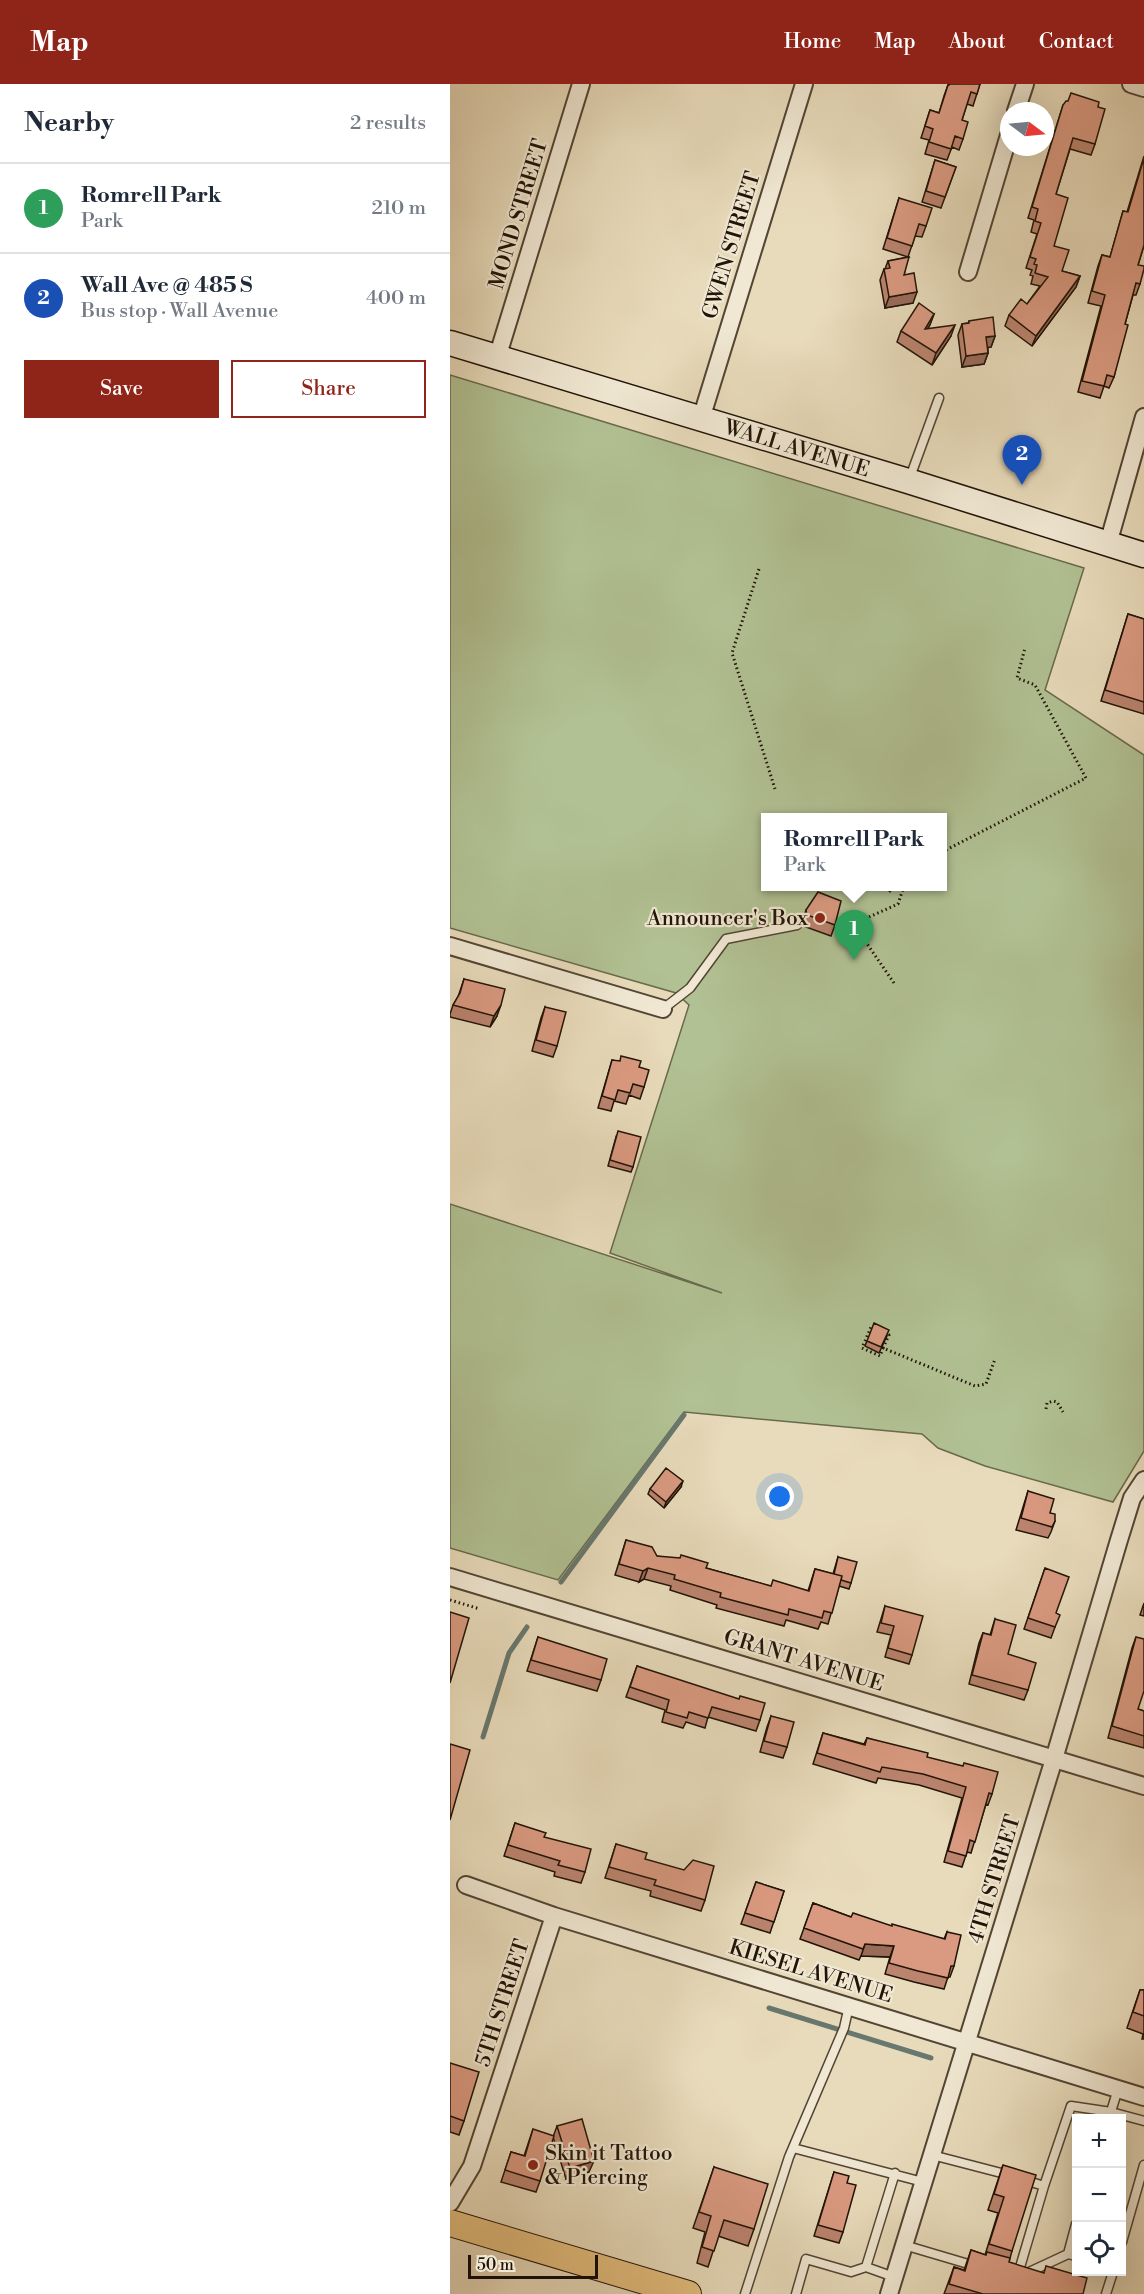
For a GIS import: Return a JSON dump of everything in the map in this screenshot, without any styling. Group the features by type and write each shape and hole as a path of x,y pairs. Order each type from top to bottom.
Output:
{"main road":[{"name":"WALL AVENUE","path":"450,343 908,481 1144,555"},
{"path":"450,2223 685,2294"}],"street":[{"name":"MOND STREET","path":"498,358 581,84"},
{"name":"GWEN STREET","path":"701,419 804,84"},
{"path":"1019,102 1024,84"},
{"path":"1131,84 1144,88"},
{"path":"968,272 1003,156"},
{"path":"1108,544 1144,417"},
{"path":"450,946 663,1009"},
{"name":"4TH STREET","path":"889,2294 1054,1759 1144,1480"},
{"name":"GRANT AVENUE","path":"450,1577 1144,1786"},
{"name":"KIESEL AVENUE","path":"466,1885 554,1916 1144,2097"},
{"name":"5TH STREET","path":"450,2203 472,2166 554,1916"}],"lane":[{"path":"908,481 939,398"},
{"path":"663,1009 690,988 726,939 797,925"},
{"path":"746,2294 793,2148 844,2028 849,2006"},
{"path":"1110,2114 1118,2089"},
{"path":"1017,2277 1071,2106 1106,2114"},
{"path":"1126,2118 1144,2121"},
{"path":"793,2148 923,2182"},
{"path":"932,2155 1044,2186"},
{"path":"1126,2228 1144,2165"},
{"path":"866,2267 895,2173"},
{"path":"904,2245 984,2268"},
{"path":"1006,2274 1017,2277 1072,2255"},
{"path":"796,2294 806,2259 851,2272 866,2267 894,2277"},
{"path":"1106,2294 1111,2276"}],"path":[{"path":"759,568 732,653 775,789"},
{"path":"947,849 1086,778 1035,685 1017,678 1025,648"},
{"path":"894,983 863,938 869,917 898,904 902,891"},
{"path":"842,922 866,929"},
{"path":"871,1327 889,1335 883,1348 880,1356 862,1348 871,1327"},
{"path":"883,1348 975,1386 986,1384 995,1359"},
{"path":"1046,1409 1047,1403 1053,1401 1057,1402 1063,1412"},
{"path":"450,1600 480,1609"}],"green space":[{"path":"450,375 1084,568 1045,690 1144,755 1144,1451 1113,1502 985,1466 938,1448 922,1434 684,1412 558,1580 450,1548 450,1204 722,1293 610,1253 689,1005 676,993 450,928"}],"building":[{"path":"950,84 980,84 977,94 971,92 962,120 968,122 963,139 955,136 951,149 929,142 933,129 925,126 930,110 939,113"},
{"path":"1071,93 1099,102 1098,107 1105,109 1095,144 1073,138 1056,194 1068,198 1054,246 1069,250 1062,271 1080,276 1036,336 1009,315 1021,299 1027,304 1048,277 1035,273 1036,259 1030,257 1041,223 1035,221 1038,209 1032,207 1048,156 1054,156 1054,135 1063,105 1068,101"},
{"path":"1144,158 1144,245 1138,265 1144,266 1144,269 1140,284 1136,283 1114,377 1107,375 1104,386 1082,381 1105,295 1092,291 1102,255 1110,257 1123,211 1128,212"},
{"path":"935,160 956,167 945,197 926,191"},
{"path":"899,198 932,208 926,226 919,224 912,246 887,238"},
{"path":"909,257 904,275 914,273 917,292 889,297 884,269 890,268 888,261"},
{"path":"919,303 934,314 925,329 955,325 936,353 901,331"},
{"path":"993,317 995,336 986,337 988,353 966,356 962,324"},
{"path":"1128,614 1144,619 1144,702 1105,690"},
{"path":"818,892 841,901 835,925 807,915 806,910"},
{"path":"464,979 505,989 501,1005 494,1016 453,1005"},
{"path":"545,1007 566,1012 557,1046 536,1040"},
{"path":"621,1056 641,1061 639,1067 649,1070 644,1087 633,1084 630,1093 618,1090 615,1100 602,1096 612,1060 620,1061"},
{"path":"618,1131 641,1137 633,1167 610,1160"},
{"path":"874,1323 889,1330 881,1347 867,1341"},
{"path":"666,1468 683,1481 666,1502 650,1489"},
{"path":"1028,1491 1054,1499 1050,1513 1055,1514 1052,1527 1021,1518"},
{"path":"626,1540 652,1547 657,1556 680,1558 681,1555 708,1563 706,1568 771,1586 773,1580 809,1591 815,1569 842,1576 832,1613 824,1611 822,1618 789,1609 788,1615 720,1597 721,1593 674,1579 675,1575 648,1568 643,1571 619,1564"},
{"path":"838,1557 857,1562 851,1583 841,1580 842,1576 834,1574"},
{"path":"1045,1568 1069,1577 1056,1613 1060,1615 1055,1627 1028,1618"},
{"path":"885,1606 923,1616 912,1655 888,1648 894,1626 881,1623"},
{"path":"450,1612 469,1618 450,1683"},
{"path":"995,1619 1016,1625 1008,1654 1036,1663 1028,1690 972,1675 983,1633 991,1635"},
{"path":"538,1637 607,1659 601,1680 531,1660"},
{"path":"1136,1637 1144,1639 1144,1691 1138,1709 1144,1711 1144,1736 1112,1726"},
{"path":"637,1666 739,1699 740,1696 765,1703 760,1720 712,1707 708,1718 689,1712 687,1718 666,1712 669,1700 630,1687"},
{"path":"771,1716 794,1722 787,1747 764,1741"},
{"path":"823,1733 865,1745 867,1738 928,1753 927,1757 998,1772 992,1794 989,1793 975,1842 970,1840 966,1856 948,1851 966,1787 923,1774 882,1767 880,1772 817,1753"},
{"path":"450,1744 470,1750 450,1820"},
{"path":"515,1823 546,1833 544,1837 591,1849 585,1872 558,1865 560,1861 508,1845"},
{"path":"616,1844 647,1853 645,1859 684,1870 693,1860 714,1866 705,1900 654,1885 656,1880 609,1867"},
{"path":"756,1882 784,1891 774,1922 745,1913"},
{"path":"813,1903 851,1917 853,1913 892,1926 892,1924 945,1939 947,1932 961,1935 954,1966 951,1966 948,1978 889,1963 894,1946 865,1944 863,1949 804,1928"},
{"path":"1140,1990 1144,1990 1144,2016 1133,2012"},
{"path":"450,2063 479,2072 464,2121 450,2116"},
{"path":"582,2119 594,2161 570,2168 557,2126"},
{"name":"Skin it Tattoo & Piercing","path":"533,2129 554,2136 540,2181 505,2170 511,2152 525,2156"},
{"path":"1003,2165 1036,2175 1012,2251 989,2244 1004,2197 994,2194"},
{"path":"714,2167 768,2184 754,2229 724,2220 714,2251 702,2247 711,2216 699,2212"},
{"path":"834,2172 849,2176 847,2183 856,2185 843,2232 818,2225"},
{"path":"971,2250 986,2255 987,2252 1010,2258 1009,2262 1044,2273 1046,2266 1072,2274 1072,2276 1087,2278 1083,2294 983,2294 949,2284 954,2267 965,2271"}],"waterway":[{"path":"561,1582 684,1415"},
{"path":"483,1737 509,1653 527,1627"},
{"path":"769,2008 931,2058"}],"place":[{"name":"Wall Ave @ 485 S","path":"1022,485"},
{"name":"Announcer's Box","path":"820,918"},
{"name":"Romrell Park","path":"854,960"},
{"name":"Skin it Tattoo & Piercing","path":"533,2165"}]}
